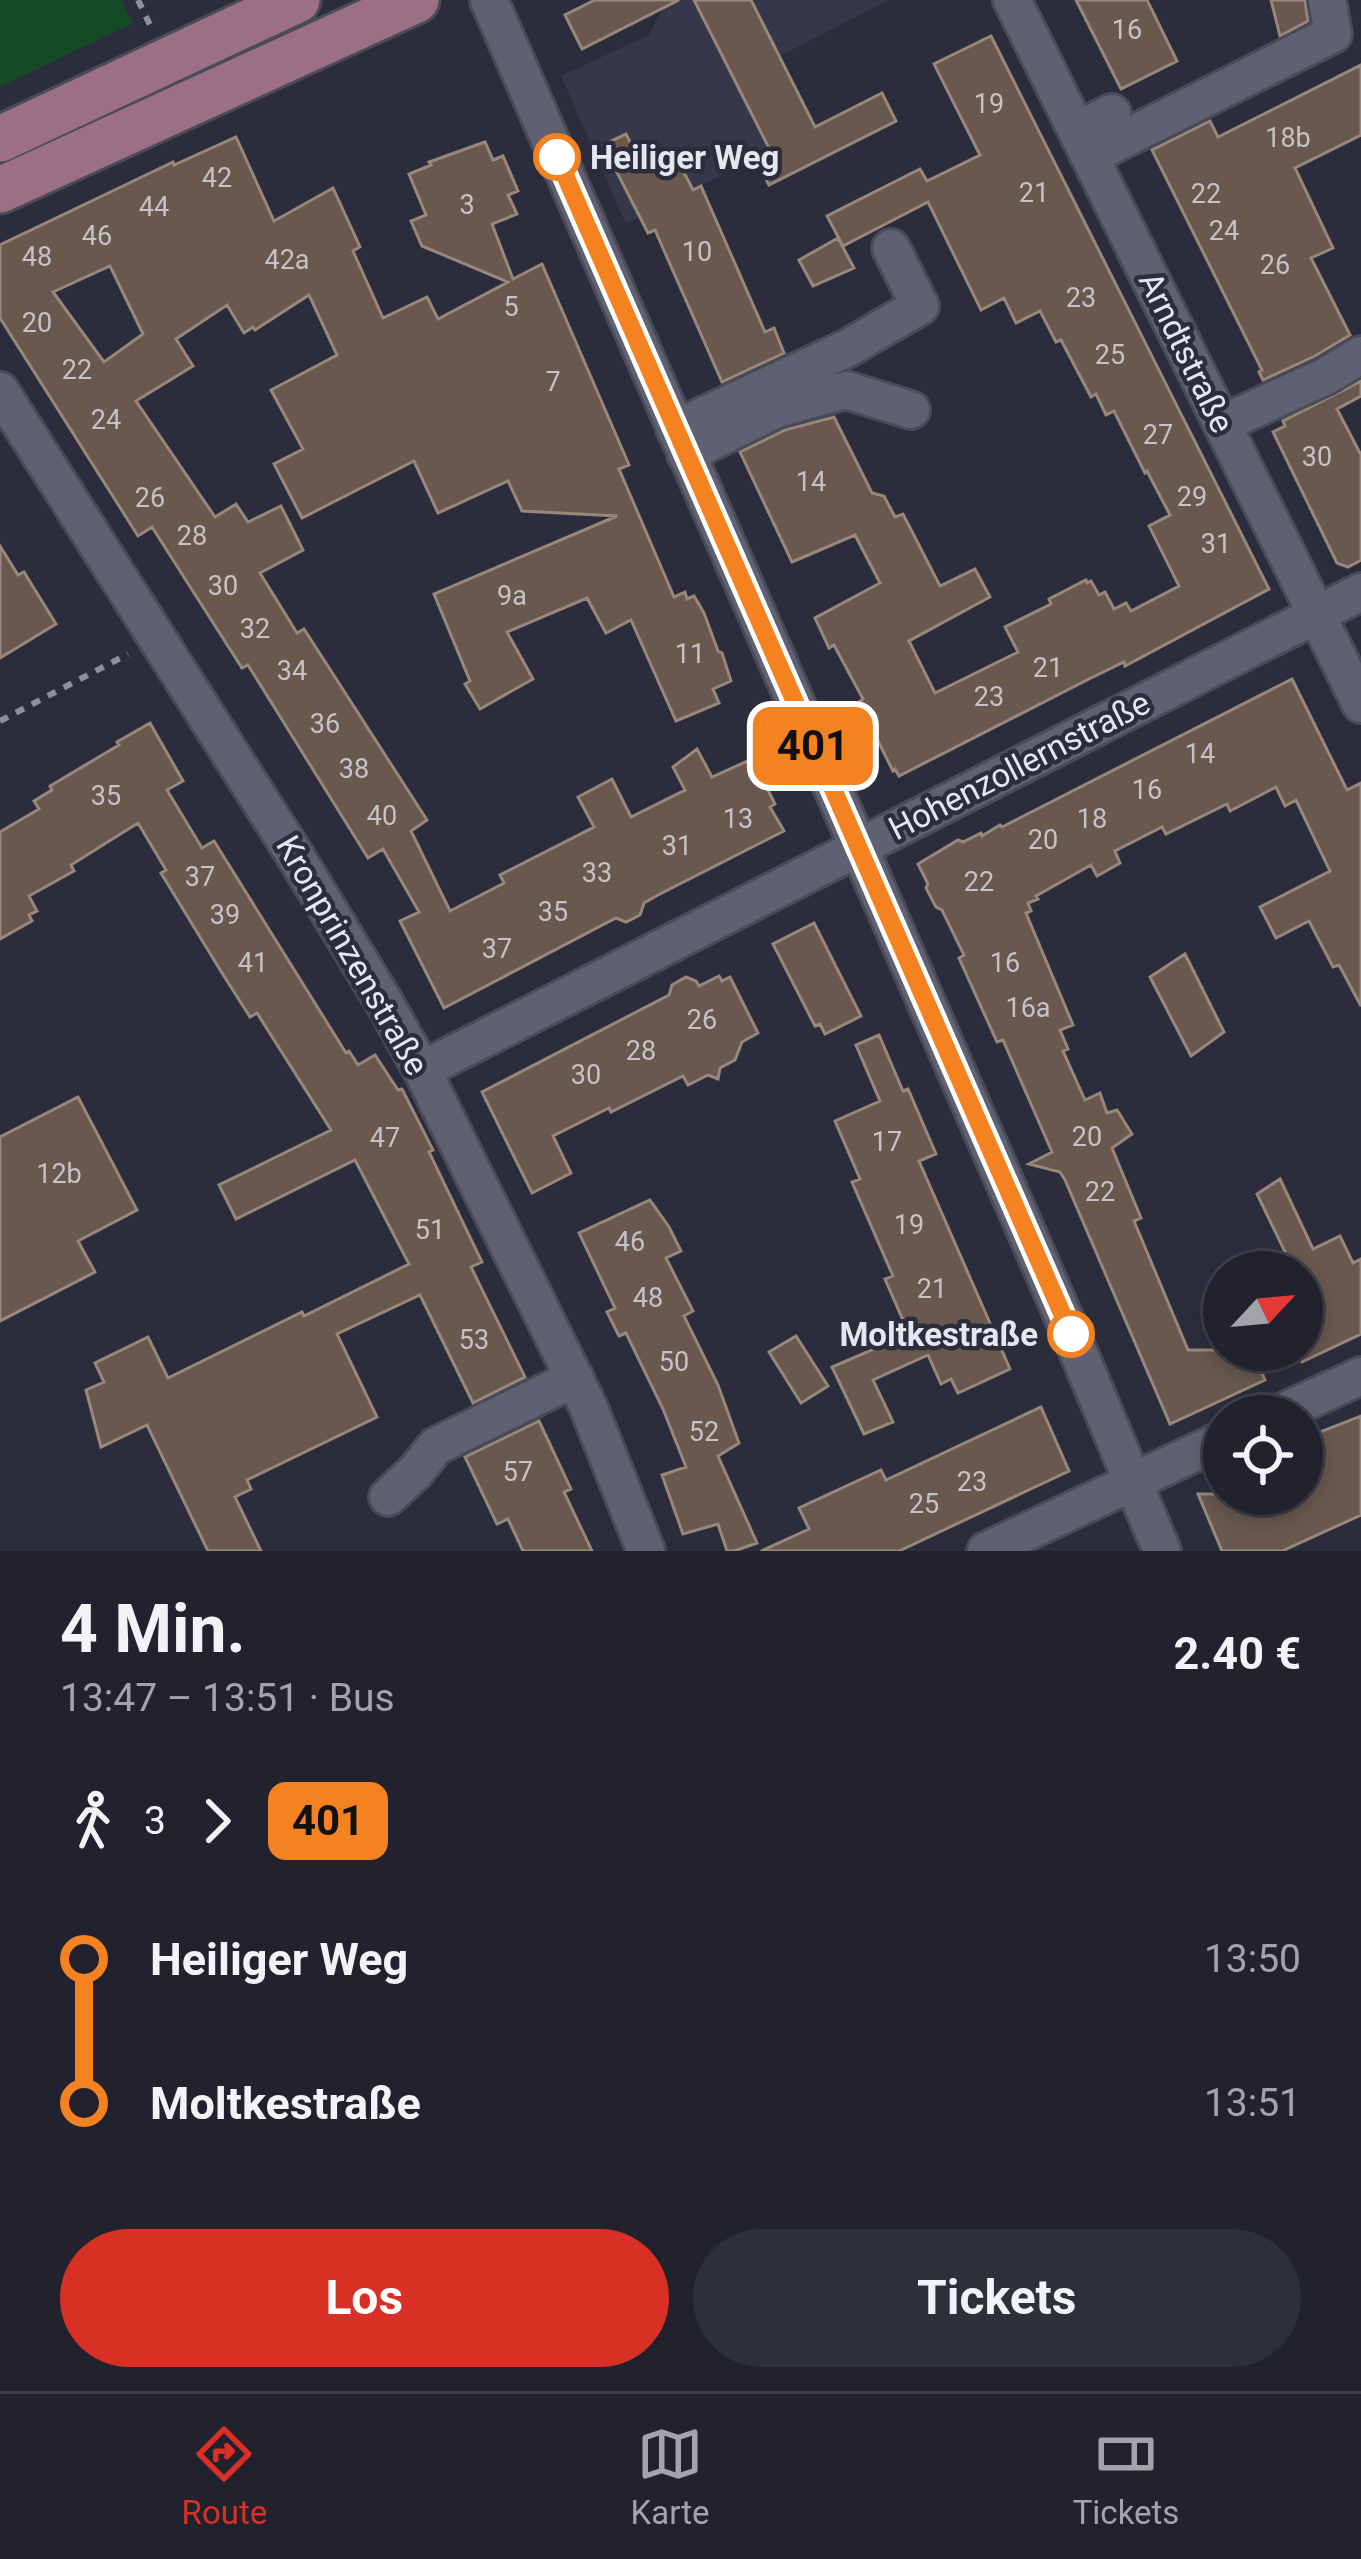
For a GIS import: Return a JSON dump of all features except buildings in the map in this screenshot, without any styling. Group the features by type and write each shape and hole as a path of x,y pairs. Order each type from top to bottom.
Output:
{"main road":[{"path":"0,139 297,0"},
{"path":"0,190 416,0"}],"street":[{"path":"489,0 1162,1551"},
{"name":"Arndtstraße","path":"1012,0 1361,704"},
{"path":"1084,143 1334,34 1327,0"},
{"path":"1084,143 1112,113"},
{"path":"681,442 920,306 891,248"},
{"path":"1222,424 1361,355"},
{"path":"681,442 846,390 911,410"},
{"name":"Kronprinzenstraße","path":"0,391 296,857 422,1070 574,1378 646,1551"},
{"name":"Hohenzollernstraße","path":"422,1070 1361,592"},
{"path":"1320,1395 1361,1376"},
{"path":"388,1498 436,1446 574,1378"},
{"path":"986,1551 1203,1449"}],"path":[{"path":"138,0 150,25"},
{"path":"0,721 158,638"}],"shaded area":[{"path":"659,0 889,0 780,56 815,127 626,224 561,76 649,35 663,8"}],"green space":[{"path":"0,0 121,0 133,23 0,87"}],"bus line":[{"name":"401","path":"557,157 1071,1334"}],"place":[{"name":"Heiliger Weg","path":"557,157"},
{"name":"Moltkestraße","path":"1071,1334"}]}
